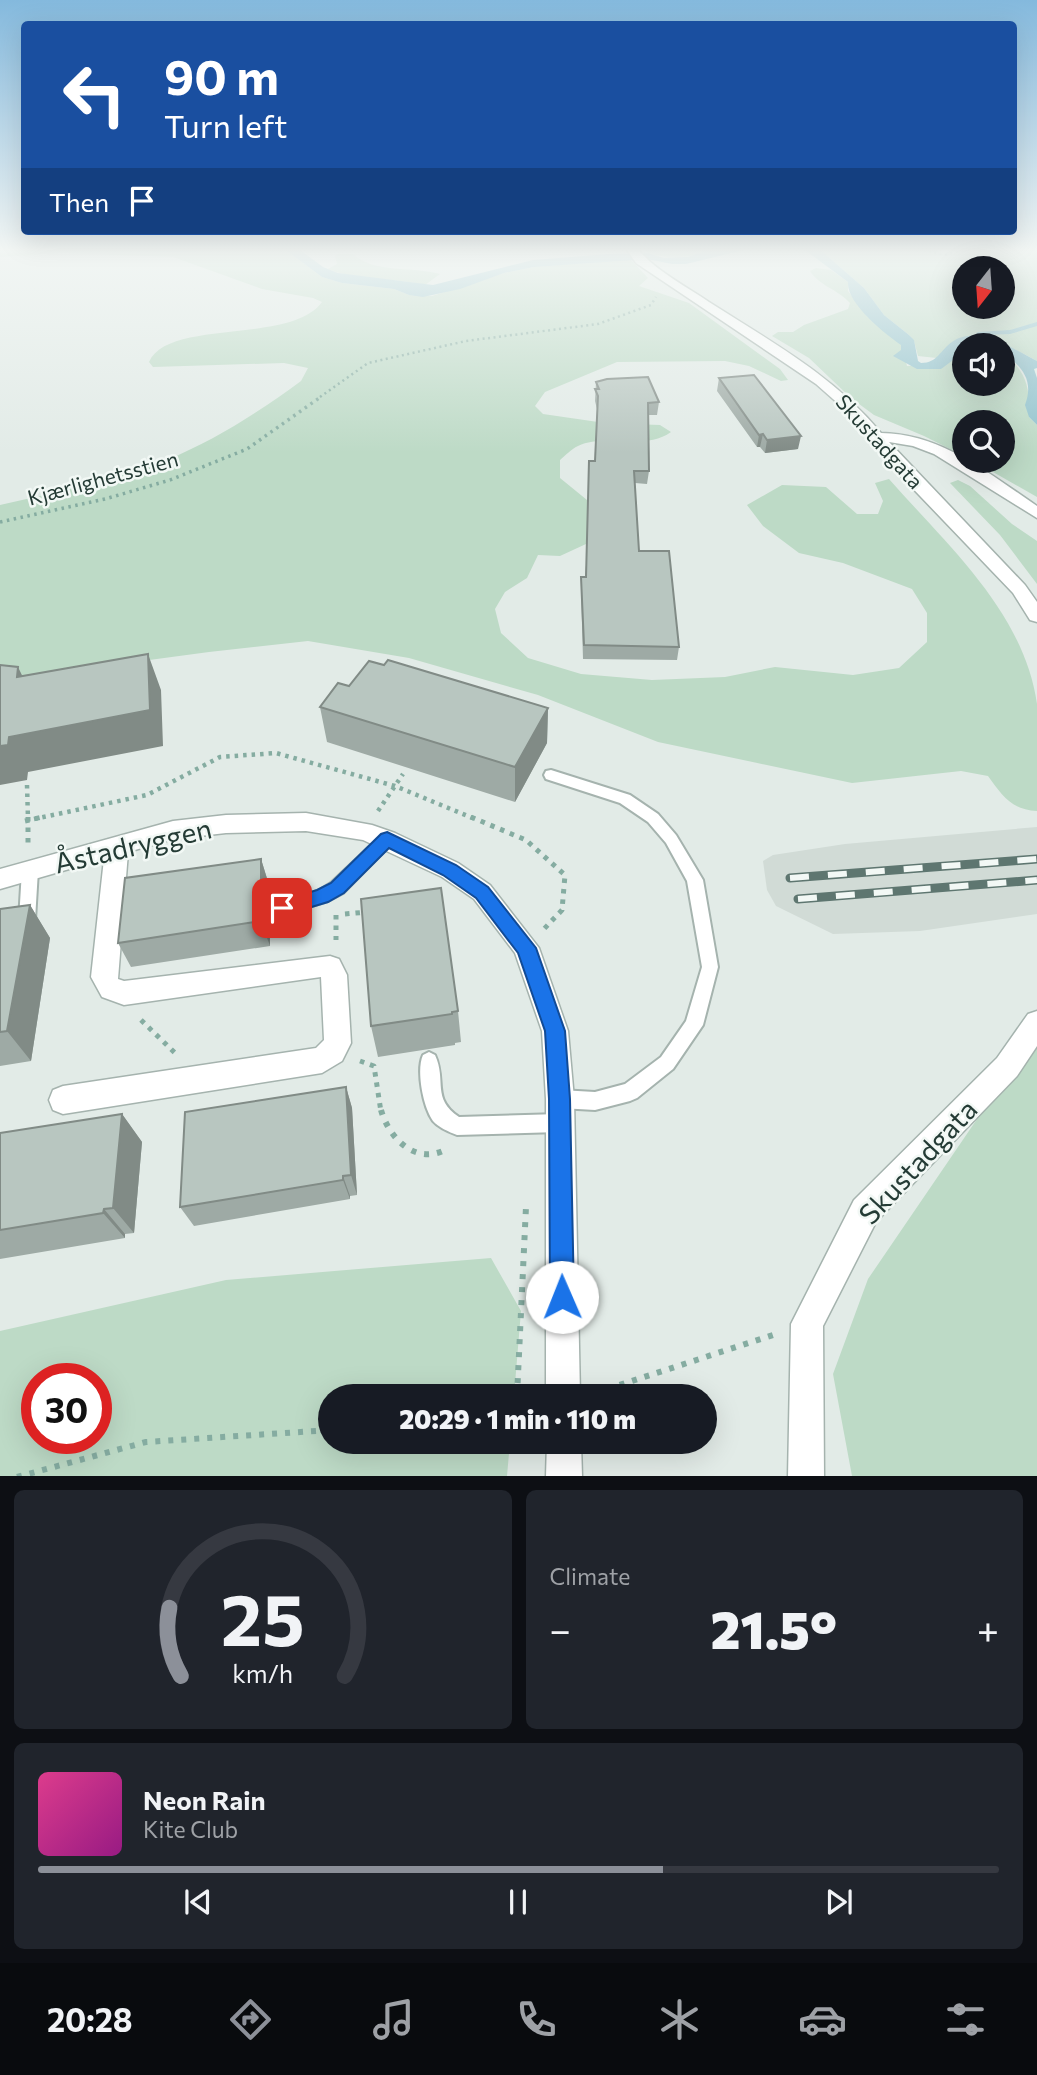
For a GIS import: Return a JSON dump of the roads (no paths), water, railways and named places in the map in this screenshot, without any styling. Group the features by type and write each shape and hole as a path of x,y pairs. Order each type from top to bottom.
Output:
{"street":[{"name":"Skustadgata","path":"722,316 821,381 855,411 904,471 992,558 1019,589 1037,616"},
{"path":"877,437 911,439 925,445 953,459 1037,513"},
{"name":"Åstadryggen","path":"0,879 173,830 226,824 306,822 363,831 387,839 450,870 482,892 526,948 555,1031 559,1099 563,1384"},
{"path":"63,1100 322,1060 338,1043 334,975 330,967 124,993 113,991 106,985 104,977 117,844"},
{"name":"Skustadgata","path":"806,1476 807,1324 865,1211 1007,1067 1037,1023"},
{"path":"564,1454 564,1476"}],"lane":[{"path":"551,775 625,799 653,818 671,839 695,880 710,967 694,1025 667,1063 630,1092 595,1101 559,1099"},
{"path":"282,908 322,897 337,888 387,839"},
{"path":"27,920 30,870"},
{"path":"429,1061 432,1098 440,1115 457,1126 559,1124"}],"water":[{"path":"867,316 885,316 909,335 914,340 918,361 921,363 931,361 952,342 952,361 941,369 917,369 893,356 901,350 901,345"},
{"path":"1015,349 1037,361 1037,368 1034,369 1037,378 1037,425 1029,417 1025,405 1027,382 1016,364"}],"waterway":[{"path":"980,333 1010,332 1037,324"}],"railway":[{"path":"790,878 1037,859"},
{"path":"798,899 1037,880"}]}
